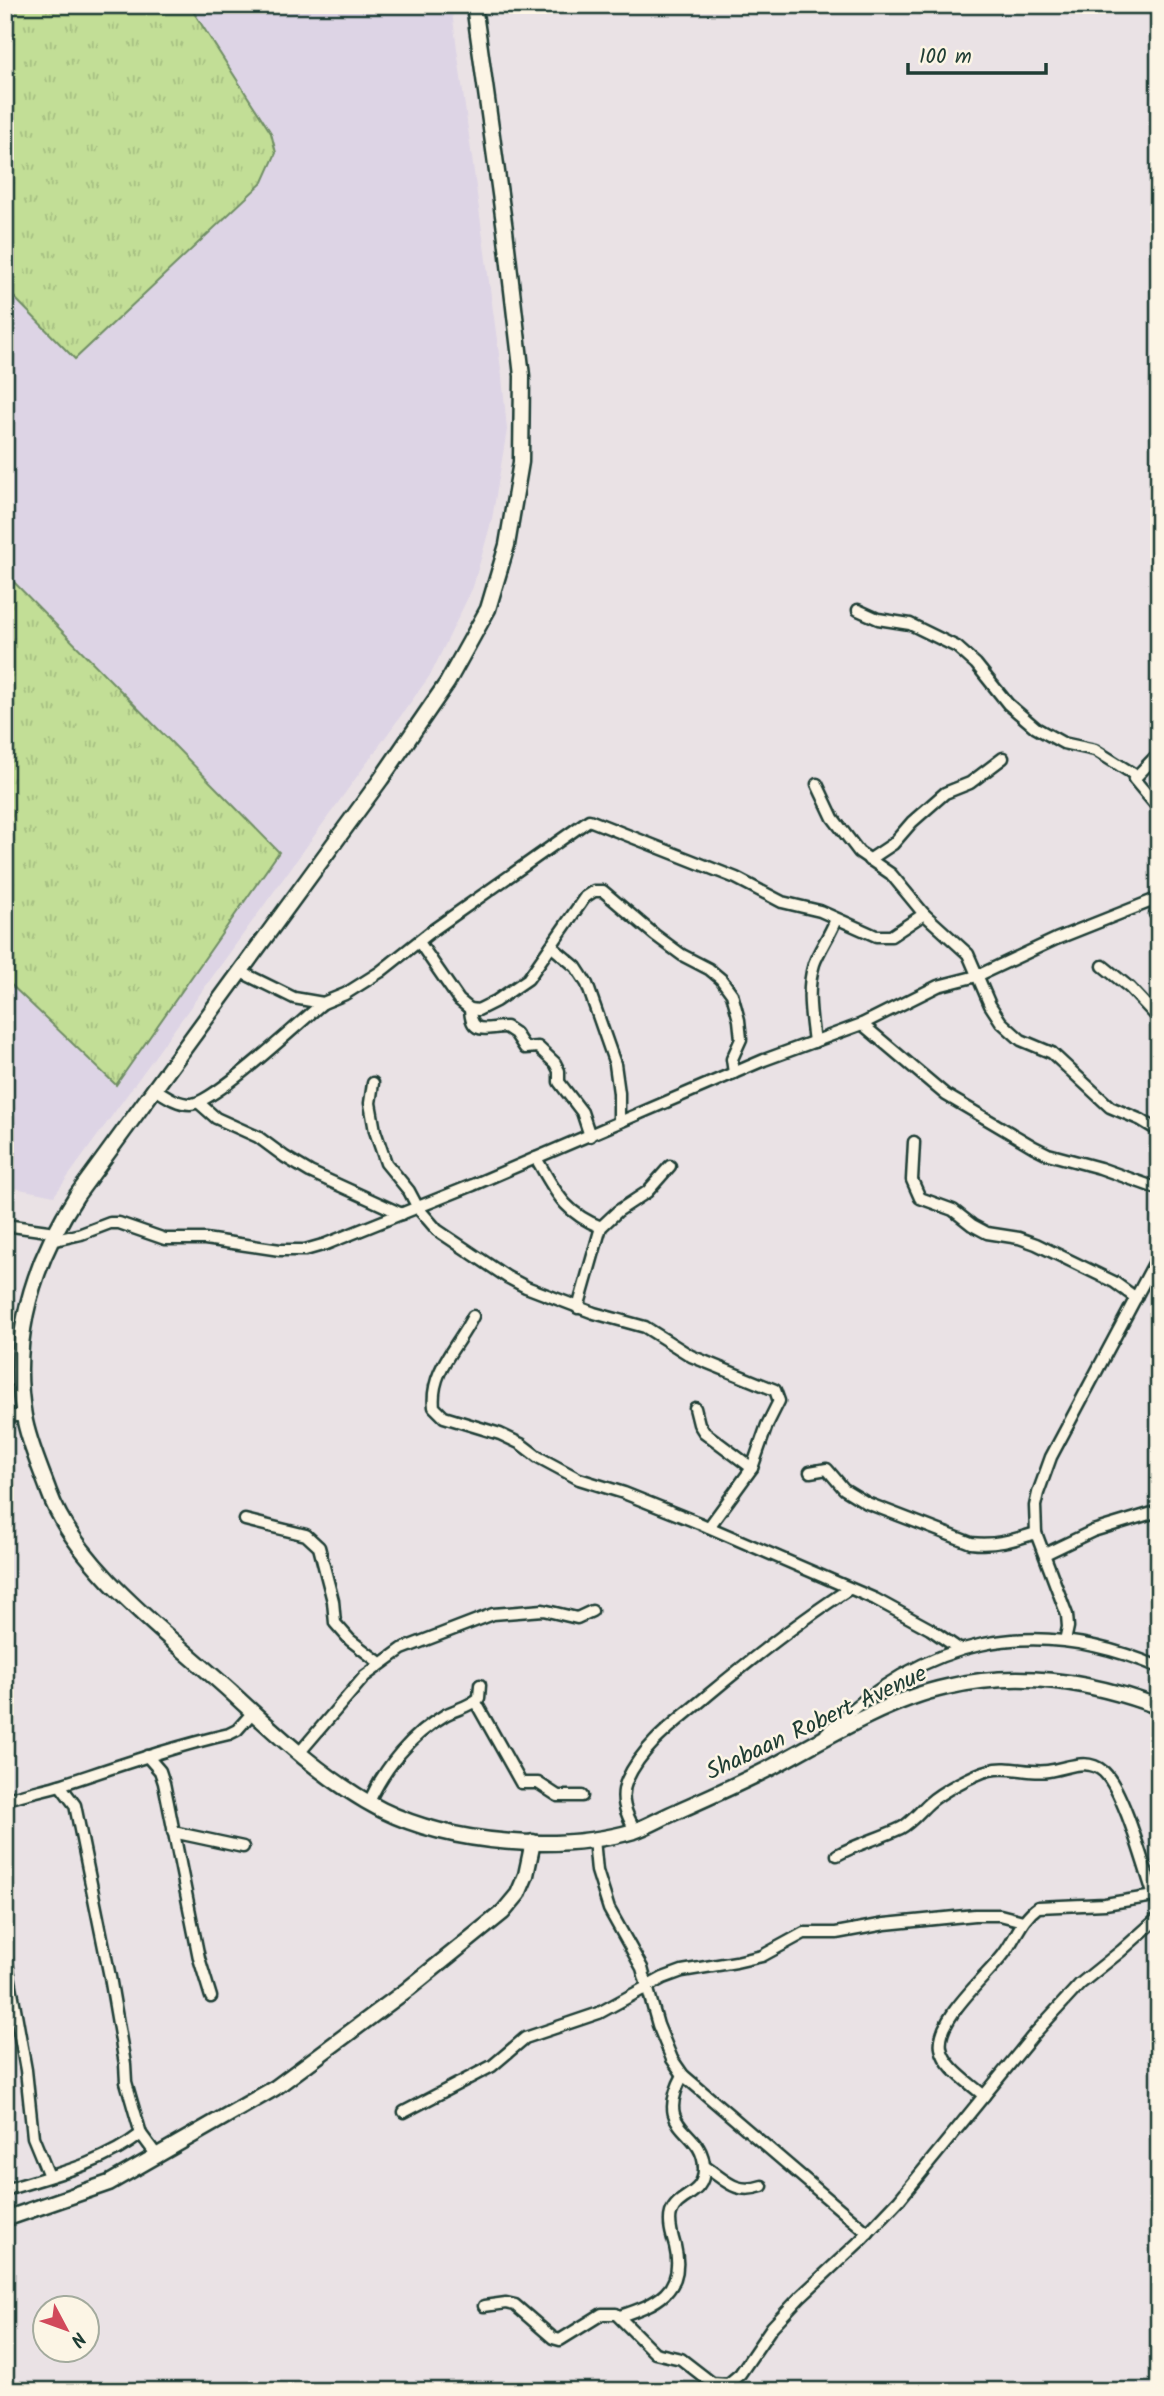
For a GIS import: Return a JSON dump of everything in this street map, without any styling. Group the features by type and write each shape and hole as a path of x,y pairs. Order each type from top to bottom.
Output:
{"main road":[{"name":"Shabaan Robert Avenue","path":"474,5 522,376 521,462 508,545 488,609 447,683 382,779 77,1195 53,1236 31,1288 22,1334 20,1377 24,1416 54,1504 83,1552 127,1599 329,1778 384,1811 454,1834 533,1842 586,1840 635,1830 733,1787 887,1709 941,1688 1002,1678 1079,1683 1109,1689 1159,1707"},
{"path":"5,2219 109,2183 275,2088 408,1989 503,1912 517,1894 526,1875 533,1842"}],"street":[{"path":"858,610 878,619 910,624 957,647 976,664 1008,704 1036,728 1063,743 1095,750 1135,775"},
{"path":"1159,753 1135,775 1135,781 1159,809"},
{"path":"869,860 893,844 912,822 945,793 974,782 1003,758"},
{"path":"817,784 846,838 869,860 891,874 924,915 968,954 990,1005 1009,1030 1030,1045 1052,1053 1110,1107 1159,1131"},
{"path":"155,1089 182,1103 200,1103 208,1099 323,1003 369,980 589,820 736,878 782,902 820,911 885,937 924,915"},
{"path":"419,942 459,1000 470,1009 478,1010 487,1007 533,973 585,897 594,891 603,891 655,935 721,979 732,995 740,1020 741,1039 732,1059 734,1073"},
{"path":"5,1225 53,1236 81,1234 97,1227 119,1223 164,1239 191,1238 281,1250 305,1250 418,1208 734,1073 862,1024 937,986 978,976 1056,939 1159,898"},
{"path":"814,1042 809,1005 812,974 836,919"},
{"path":"551,946 576,967 587,984 615,1064 619,1122"},
{"path":"1103,965 1130,988 1159,1019"},
{"path":"241,972 290,996 323,1003"},
{"path":"470,1009 471,1021 476,1027 487,1030 506,1027 525,1048 539,1048 555,1063 559,1071 559,1082 582,1112 590,1136"},
{"path":"862,1024 946,1095 1034,1147 1048,1154 1100,1168 1159,1189"},
{"path":"373,1083 370,1103 381,1152 389,1170 409,1191 418,1208 437,1230 507,1278 578,1308 645,1327 691,1356 775,1390 779,1401 763,1434 752,1468 709,1528"},
{"path":"200,1103 216,1118 258,1137 302,1167 402,1214"},
{"path":"914,1142 912,1180 920,1198 953,1210 987,1233 1019,1238 1061,1256 1114,1282 1136,1298"},
{"path":"536,1158 568,1209 576,1216 601,1227"},
{"path":"578,1308 601,1227 618,1211 647,1192 670,1166"},
{"path":"1065,1641 1067,1615 1036,1533 1035,1506 1051,1457 1159,1254"},
{"path":"473,1315 438,1372 433,1388 434,1407 444,1417 500,1434 579,1479 624,1493 900,1611 959,1649"},
{"path":"695,1408 704,1432 752,1468"},
{"path":"5,1416 24,1416"},
{"path":"810,1472 827,1469 844,1489 867,1503 971,1543 985,1545 1036,1533"},
{"path":"1045,1554 1085,1534 1159,1511"},
{"path":"245,1520 306,1535 313,1540 319,1547 333,1601 335,1623 350,1640 380,1663"},
{"path":"635,1830 625,1812 623,1796 626,1781 637,1762 660,1735 764,1647 849,1589"},
{"path":"300,1752 365,1676 402,1649 493,1614 542,1610 577,1618 592,1611"},
{"path":"816,1743 845,1716 901,1674 959,1649 1010,1639 1065,1641 1111,1650 1159,1667"},
{"path":"369,1802 394,1760 413,1739 446,1715 479,1698 480,1685"},
{"path":"475,1701 522,1783 538,1783 558,1796 582,1796"},
{"path":"5,1800 229,1734 237,1730 253,1712"},
{"path":"147,1756 160,1771 164,1783 199,1958 211,1997"},
{"path":"836,1855 861,1842 902,1827 943,1794 990,1770 1039,1772 1089,1763 1110,1779 1121,1801 1156,1900 1038,1907 1023,1920 1005,1952 958,2006 942,2034 940,2044 944,2059 984,2096"},
{"path":"82,1777 76,1792 75,1805 110,1977 126,2082 141,2134 158,2157"},
{"path":"60,1785 75,1805"},
{"path":"173,1832 243,1847"},
{"path":"586,1840 609,1909 642,1968 658,2025 672,2059 683,2075 868,2233"},
{"path":"404,2112 492,2066 525,2038 598,2013 682,1971 762,1956 804,1933 836,1933 885,1924 975,1914 1000,1915 1023,1920"},
{"path":"484,2306 506,2303 515,2305 553,2338 560,2340 608,2312 620,2316 655,2353 681,2359 712,2382 728,2384 740,2374 772,2327 793,2304 868,2233 914,2183 1036,2032 1080,1984 1159,1917"},
{"path":"5,1952 26,2070 33,2137 49,2176"},
{"path":"620,2316 648,2307 670,2288 678,2263 671,2214 675,2206 701,2184 703,2158 676,2120 673,2110 675,2089 683,2075"},
{"path":"5,2190 115,2150 141,2134"},
{"path":"704,2166 735,2188 750,2190 762,2186"}],"shaded area":[{"path":"5,5 451,5 507,430 492,519 473,587 431,674 54,1196 5,1186"}],"green space":[{"path":"5,5 189,5 271,133 276,153 263,182 75,359 5,288"},
{"path":"5,573 279,852 116,1085 5,979"}]}
